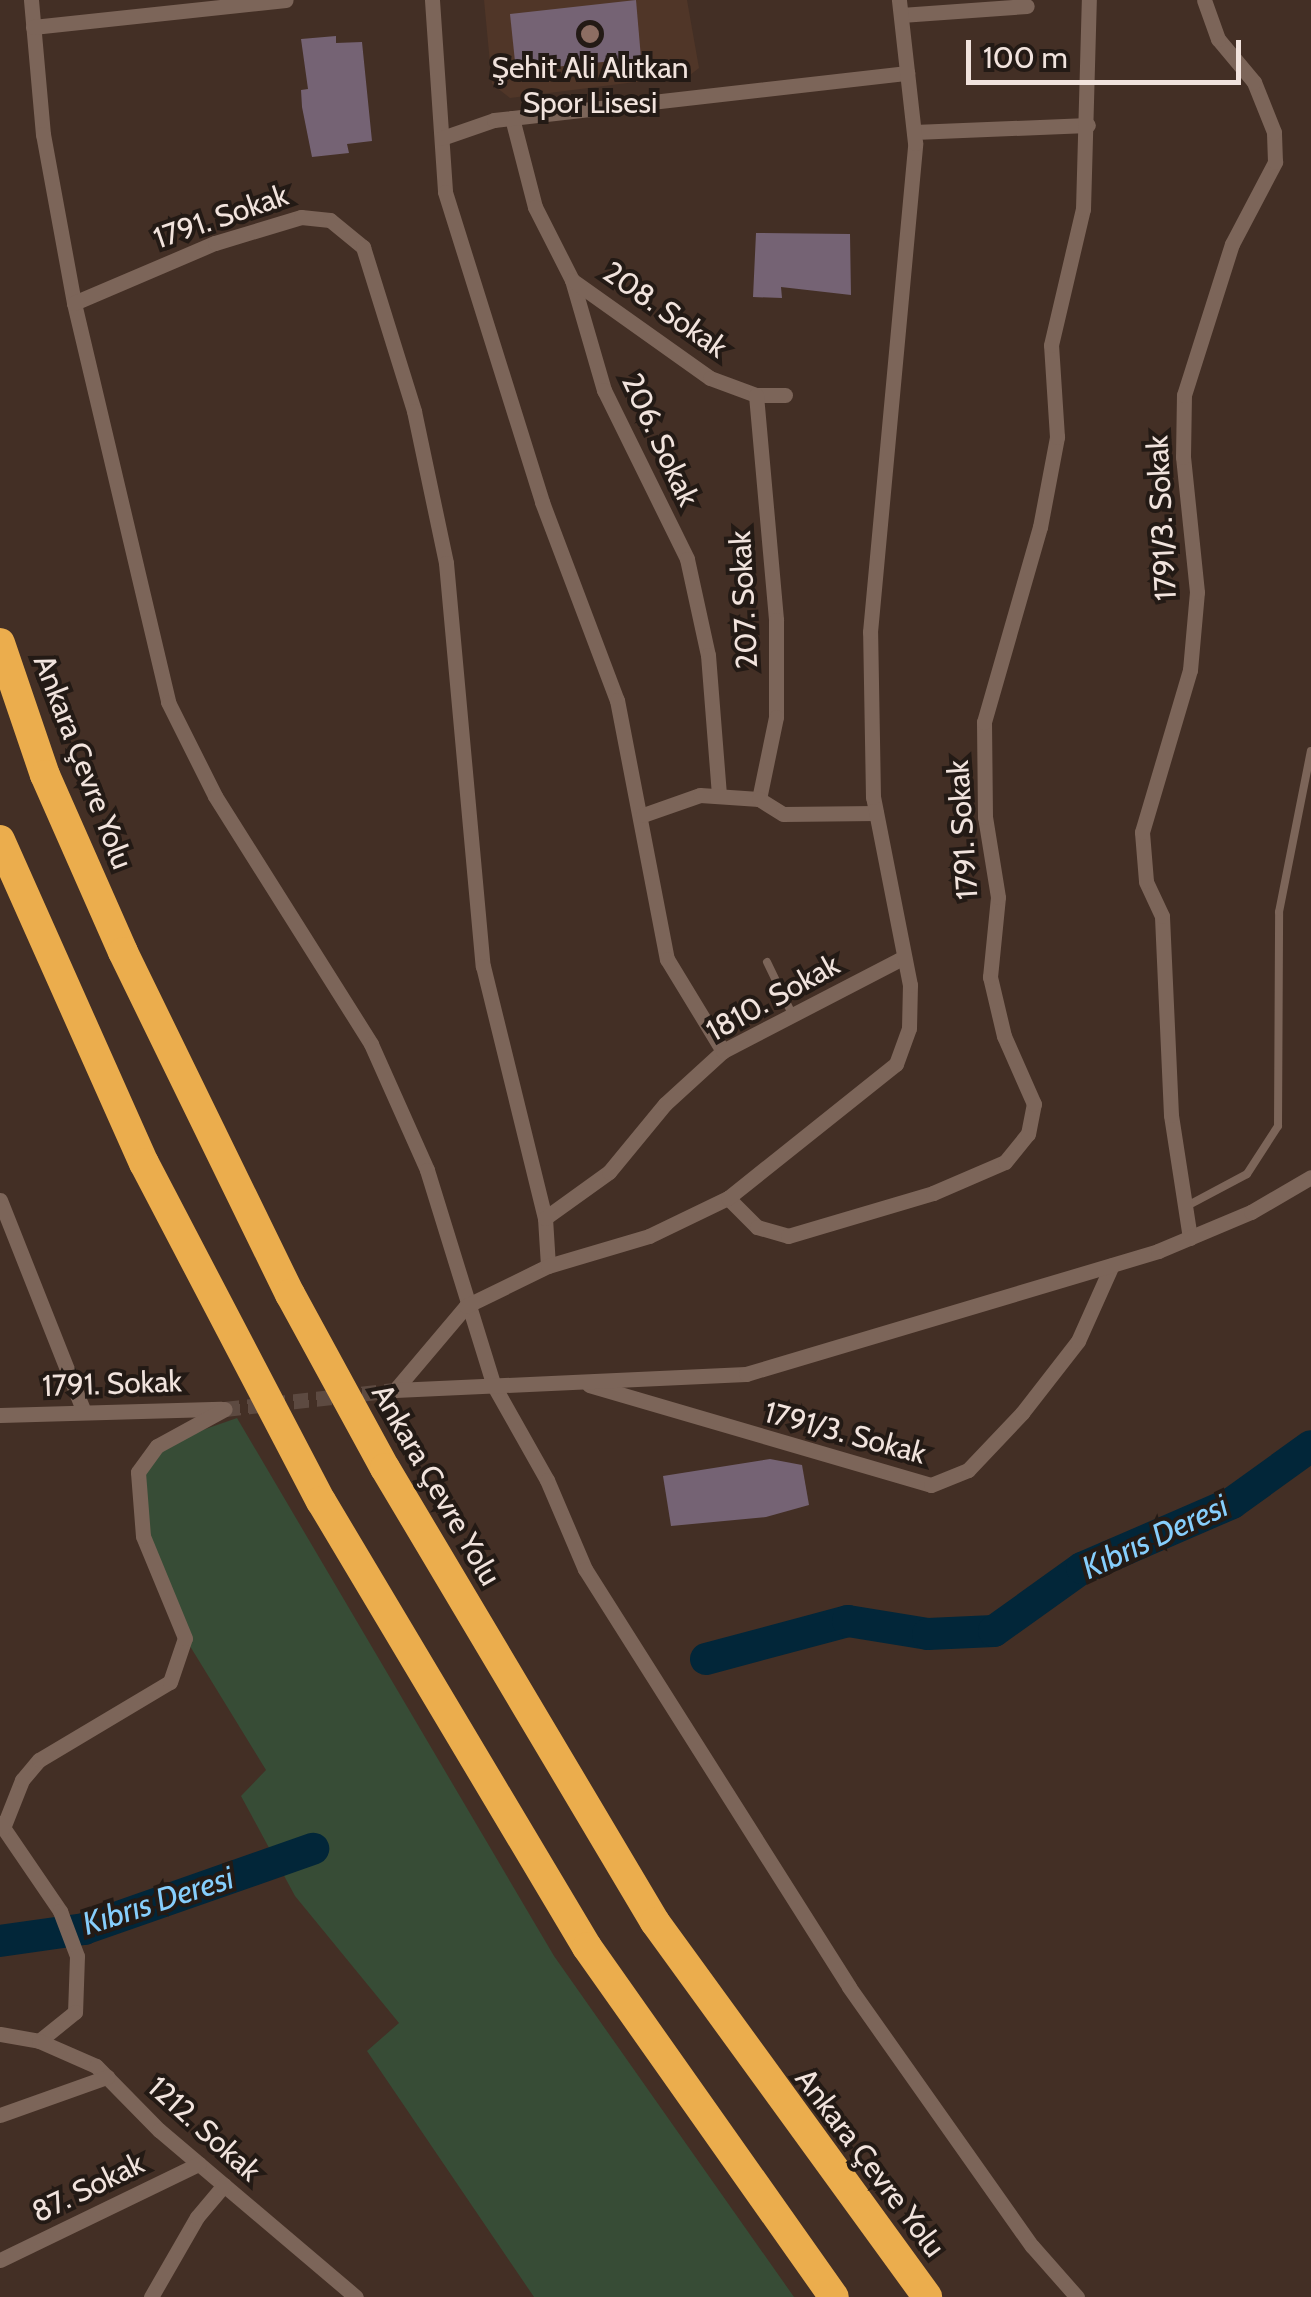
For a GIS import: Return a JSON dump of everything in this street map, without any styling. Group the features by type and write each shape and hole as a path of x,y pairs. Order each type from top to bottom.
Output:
{"highway":[{"name":"Ankara Çevre Yolu","path":"0,643 45,775 123,952 290,1294 385,1468 655,1922 927,2297"},
{"path":"0,840 144,1163 320,1501 587,1947 834,2297"}],"street":[{"path":"31,0 43,134 74,302 168,702 215,796 372,1044 427,1170 466,1306 494,1386 547,1480 585,1570 849,1987 1032,2246 1076,2297"},
{"path":"33,27 286,0"},
{"path":"432,0 445,192 485,330 617,700 667,959 724,1052"},
{"name":"1791. Sokak","path":"728,1198 758,1227 788,1236 969,1178 1004,1162 1028,1134 1034,1104 1004,1036 990,977 998,897 985,817 984,722 1052,466 1052,345 1084,209 1089,0"},
{"name":"1791/3. Sokak","path":"1190,1238 1171,1114 1162,916 1146,881 1142,832 1190,670 1197,592 1182,456 1184,395 1232,244 1276,162 1274,132 1254,82 1218,39 1204,0"},
{"path":"1026,6 900,7 914,132 870,632 876,814 904,957 909,1028 896,1064 728,1198 650,1236 548,1266 466,1306 395,1390 746,1374 1190,1238 1311,1177"},
{"path":"442,138 512,118 907,73"},
{"name":"206. Sokak","path":"512,118 536,206 572,280 604,390 687,559 708,655 719,796"},
{"path":"914,132 1088,125"},
{"name":"1791. Sokak","path":"74,302 215,244 300,217 330,220 363,247 414,411 446,563 483,966 544,1218 548,1266"},
{"name":"208. Sokak","path":"572,280 616,306 679,359 756,396 784,395"},
{"name":"207. Sokak","path":"756,396 776,639 776,717 759,800"},
{"path":"642,815 700,795 759,800 783,814 876,814"},
{"name":"1810. Sokak","path":"544,1218 609,1172 666,1104 724,1052 904,957"},
{"path":"0,1200 83,1410"},
{"name":"1791/3. Sokak","path":"580,1383 931,1486 968,1470 1022,1414 1078,1341 1112,1265"},
{"name":"1791. Sokak","path":"0,1416 83,1410 225,1408 156,1446 138,1472 143,1536 185,1638 170,1682 39,1760 22,1780 2,1826"},
{"path":"2,1826 60,1911 76,1956 75,2012 38,2040"},
{"name":"1212. Sokak","path":"0,2034 38,2040 107,2077 200,2164 356,2297"},
{"path":"0,2115 107,2077"},
{"name":"87. Sokak","path":"0,2260 200,2164"},
{"path":"152,2297 197,2217 224,2185"}],"lane":[{"path":"1184,1207 1246,1174 1278,1126 1280,912 1311,751"},
{"path":"767,962 794,1018"}],"shaded area":[{"name":"Şehit Ali Alıtkan Spor Lisesi","path":"484,0 687,0 699,68 690,75 510,98 492,84"}],"green space":[{"path":"237,1418 554,1956 794,2297 534,2297 367,2051 399,2023 295,1896 241,1796 266,1770 185,1638 136,1497 157,1446"}],"building":[{"path":"636,0 641,58 516,71 510,14"},
{"path":"336,36 336,43 362,42 372,141 347,144 349,153 312,157 302,107 301,90 308,89 301,39"},
{"path":"756,233 850,234 851,295 781,287 782,298 753,297"},
{"path":"770,1459 802,1465 809,1505 766,1517 671,1526 663,1476"}],"waterway":[{"name":"Kıbrıs Deresi","path":"706,1659 848,1621 928,1634 994,1631 1082,1568 1232,1503 1311,1446"},
{"name":"Kıbrıs Deresi","path":"0,1941 84,1929 313,1849"}],"tunnel":[{"path":"225,1409 395,1390"}],"place":[{"name":"Şehit Ali Alıtkan Spor Lisesi","path":"590,34"}]}
